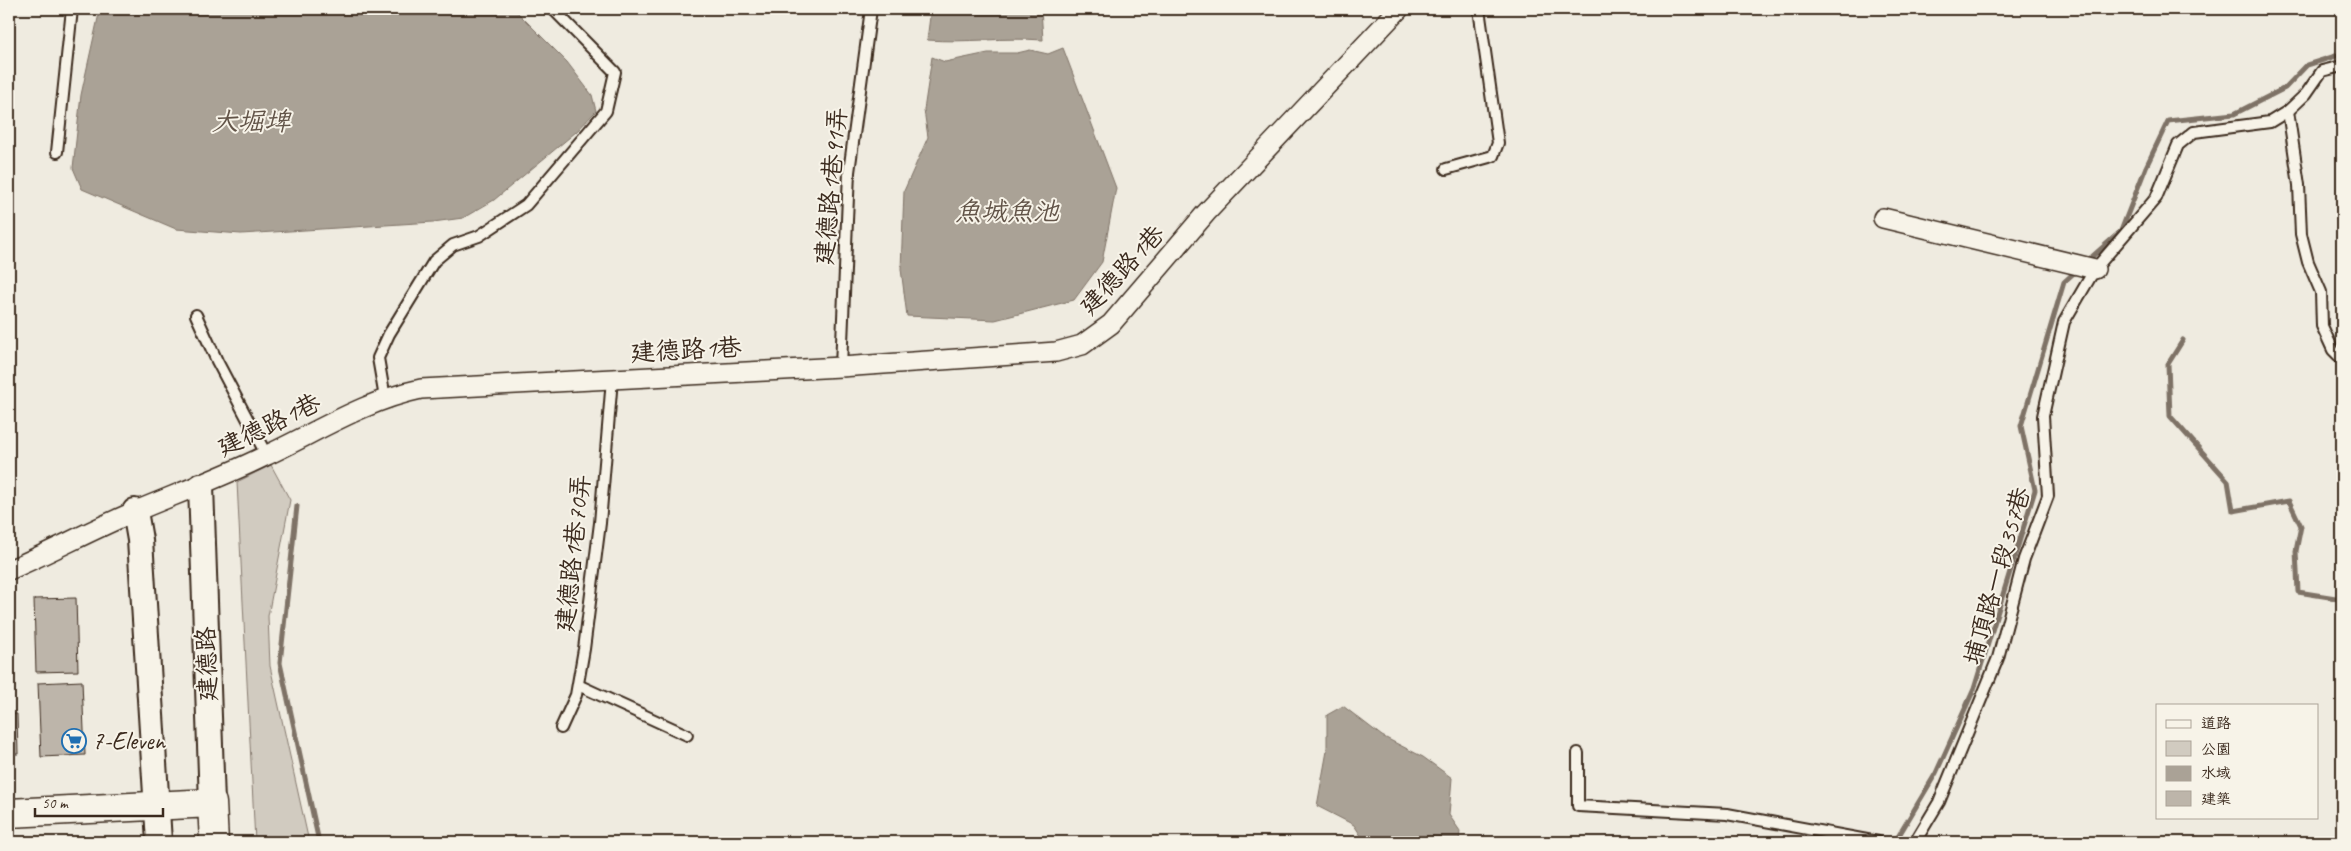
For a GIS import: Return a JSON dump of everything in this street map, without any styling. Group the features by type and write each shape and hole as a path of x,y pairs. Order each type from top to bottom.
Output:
{"main road":[{"path":"9,813 212,803"},
{"name":"建德路","path":"212,803 214,842"}],"street":[{"name":"建德路1巷","path":"9,570 135,511 201,486 384,398 421,389 841,367 1056,352 1082,345 1111,324 1206,214 1399,9"},
{"path":"1883,218 2095,269"},
{"name":"建德路","path":"201,486 212,803"},
{"path":"135,511 140,540 159,842"}],"lane":[{"path":"57,152 72,9"},
{"path":"384,398 378,358 389,334 434,261 453,245 479,236 526,205 606,111 615,72 553,9"},
{"name":"建德路1巷91弄","path":"841,367 849,172 871,9"},
{"path":"1446,169 1493,156 1498,143 1479,9"},
{"name":"埔頂路一段357巷","path":"1915,842 1939,802 1998,658 2024,559 2048,496 2043,416 2064,322 2095,269 2156,198 2178,145 2194,132 2270,122 2288,111 2306,94 2322,71 2342,66"},
{"path":"2288,111 2299,185 2301,234 2308,262 2321,292 2322,326 2332,350 2342,359"},
{"path":"196,314 217,361 266,456"},
{"name":"建德路1巷70弄","path":"560,728 576,695 578,685 600,523 612,379"},
{"path":"578,685 687,735"},
{"path":"1578,753 1578,806 1727,814 1878,842"}],"green space":[{"path":"271,465 290,500 268,616 270,666 309,842 255,842 237,482"}],"water":[{"name":"大堀埤","path":"100,9 514,9 567,62 592,95 596,111 576,132 494,200 463,218 433,222 241,234 176,229 82,189 73,168 81,95"},
{"path":"931,9 1041,9 1043,40 927,40"},
{"name":"魚城魚池","path":"1063,48 1116,188 1102,262 1074,300 995,320 907,316 901,269 904,191 928,137 924,110 932,57 945,62 988,53 1017,53 1030,50 1048,54"},
{"path":"1343,706 1382,736 1423,757 1452,778 1449,815 1460,831 1459,842 1365,842 1354,825 1317,806 1327,751 1327,715"}],"building":[{"path":"76,598 78,671 36,672 34,599"},
{"path":"9,627 13,627 14,667 9,667"},
{"path":"82,681 85,755 41,757 38,683"},
{"path":"9,714 17,714 18,754 9,754"}],"waterway":[{"path":"2087,261 2121,231 2146,167 2168,121 2234,114 2285,88 2307,65 2342,54"},
{"path":"1895,842 1936,773 1974,689 2035,490 2021,426 2064,282 2077,270"},
{"path":"2183,340 2168,364 2170,416 2228,481 2233,511 2289,501 2301,526 2296,551 2298,592 2342,599"},
{"path":"297,506 280,663 319,842"}],"place":[{"name":"7-Eleven","path":"74,741"}]}
